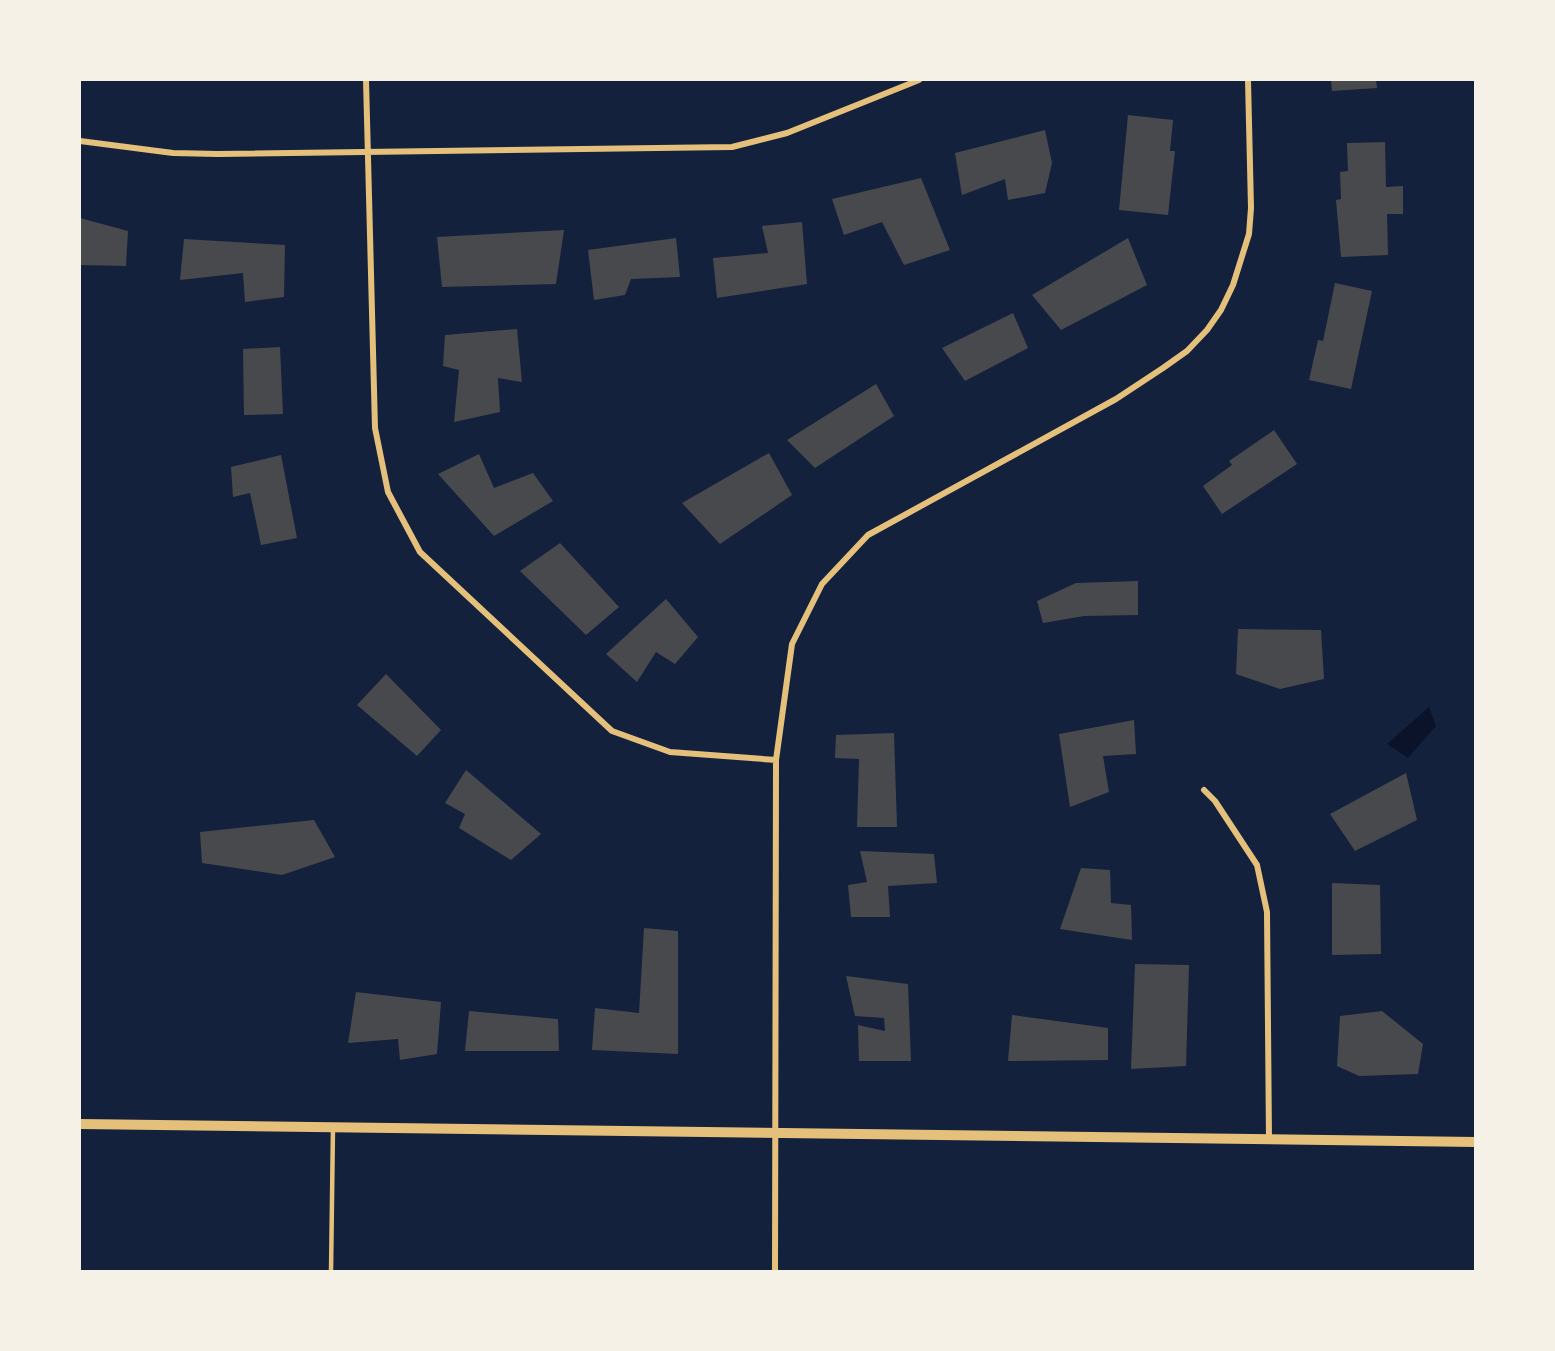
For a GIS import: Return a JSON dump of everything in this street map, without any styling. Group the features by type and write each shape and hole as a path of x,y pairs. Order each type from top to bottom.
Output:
{"street":[{"path":"366,80 375,428 388,492 420,552 612,731 670,752 776,760"},
{"path":"80,141 172,153 732,147 787,133 918,80"},
{"path":"775,1272 776,760 792,644 822,584 868,535 1125,393 1187,351 1221,310 1233,285 1249,234 1251,208 1248,80"},
{"path":"1204,790 1215,801 1257,865 1267,912 1269,1140"},
{"path":"80,1124 1476,1142"}],"lane":[{"path":"331,1272 333,1127"}],"water":[{"path":"1429,707 1436,726 1408,758 1387,744"}],"building":[{"path":"1331,80 1376,80 1377,88 1332,91"},
{"path":"1128,115 1173,120 1170,151 1175,151 1168,215 1119,210"},
{"path":"1045,130 1052,163 1045,193 1008,200 1005,179 962,195 955,153"},
{"path":"1385,142 1386,187 1403,186 1403,214 1387,214 1388,255 1341,257 1336,200 1341,199 1340,172 1348,171 1347,143"},
{"path":"921,178 950,250 904,265 882,222 844,235 832,199"},
{"path":"80,218 128,231 126,266 80,265"},
{"path":"802,222 807,284 717,298 713,258 768,253 762,226"},
{"path":"564,230 556,284 442,287 437,237"},
{"path":"676,238 680,277 631,279 625,295 594,300 588,250"},
{"path":"1128,238 1147,285 1061,330 1032,295"},
{"path":"184,239 285,245 284,297 245,302 243,273 180,280"},
{"path":"1335,283 1372,291 1351,389 1309,380 1318,340 1323,341"},
{"path":"1013,313 1028,348 965,381 942,348"},
{"path":"517,329 522,382 498,378 500,412 454,422 459,370 443,366 445,335"},
{"path":"280,347 283,414 244,415 243,349"},
{"path":"876,384 894,416 815,468 787,440"},
{"path":"1274,430 1297,464 1222,514 1203,486 1232,465 1229,461"},
{"path":"769,453 792,495 720,544 682,503"},
{"path":"479,454 494,488 533,473 553,501 494,536 438,474"},
{"path":"281,455 297,538 261,545 250,493 233,497 231,467"},
{"path":"560,543 619,607 586,635 520,571"},
{"path":"1138,581 1138,615 1084,616 1043,623 1037,601 1076,583"},
{"path":"666,599 698,637 675,664 656,652 637,682 606,654"},
{"path":"1238,629 1321,630 1324,679 1280,689 1236,674"},
{"path":"386,674 441,730 417,756 357,705"},
{"path":"1134,720 1136,754 1103,756 1109,792 1070,807 1059,734"},
{"path":"894,733 897,827 857,827 859,759 835,758 836,735"},
{"path":"466,770 541,834 511,860 459,828 465,814 445,803"},
{"path":"1406,773 1417,820 1355,851 1330,814"},
{"path":"314,820 335,857 282,875 202,863 200,832"},
{"path":"860,851 934,854 937,883 888,886 890,917 851,917 848,885 867,882"},
{"path":"1081,868 1110,870 1111,903 1131,905 1132,940 1060,929"},
{"path":"1332,883 1380,885 1381,954 1332,955"},
{"path":"644,928 678,931 678,1054 592,1050 595,1008 639,1013"},
{"path":"1135,964 1189,965 1186,1066 1131,1069"},
{"path":"846,976 908,984 911,1061 859,1061 858,1025 885,1031 884,1018 855,1016"},
{"path":"356,992 441,1002 437,1054 400,1060 398,1039 348,1043"},
{"path":"469,1011 558,1019 559,1051 465,1051"},
{"path":"1382,1011 1423,1044 1418,1074 1359,1076 1337,1066 1340,1016"},
{"path":"1012,1015 1108,1028 1108,1060 1008,1061"}]}
